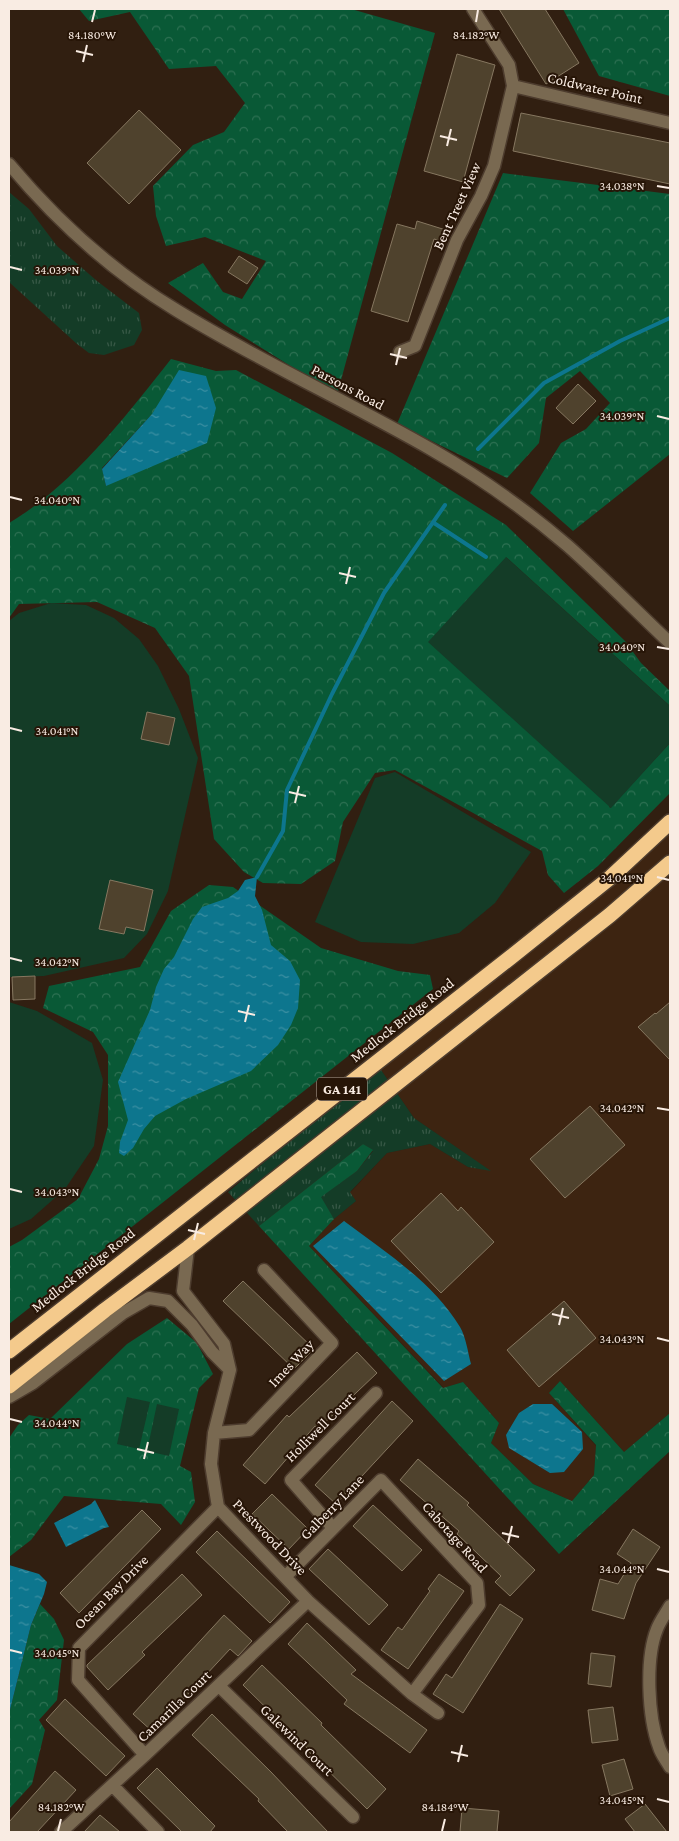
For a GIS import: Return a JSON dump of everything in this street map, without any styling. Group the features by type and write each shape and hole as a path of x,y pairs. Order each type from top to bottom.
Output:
{"highway":[{"name":"Medlock Bridge Road","path":"9,1351 611,877 670,822"},
{"name":"GA 141","path":"9,1386 105,1310 188,1248 602,921 670,863"}],"street":[{"name":"Bent Treet View","path":"400,352 415,346 457,240 491,173 512,86 509,65 474,9"},
{"name":"Coldwater Point","path":"512,86 670,123"},
{"name":"Parsons Road","path":"9,164 46,206 88,245 133,281 175,310 434,451 499,492 568,547 670,643"},
{"name":"Prestwood Drive","path":"188,1248 183,1291 224,1344 230,1370 214,1432 211,1464 218,1507 308,1601 412,1694 438,1713"},
{"name":"Imes Way","path":"214,1432 249,1430 332,1343 264,1270"},
{"path":"9,1396 33,1383 59,1365 123,1313 149,1298 168,1301 192,1325 212,1352 230,1370"},
{"name":"Holliwell Court","path":"333,1528 290,1480 376,1394"},
{"name":"Galberry Lane","path":"285,1578 381,1480"},
{"name":"Cabotage Road","path":"381,1480 477,1582 478,1605 412,1694"},
{"name":"Ocean Bay Drive","path":"146,1756 78,1680 79,1648 218,1507"},
{"name":"Camarilla Court","path":"61,1832 146,1756 308,1601"},
{"path":"670,1606 657,1630 652,1652 649,1686 652,1722 659,1748 670,1767"},
{"name":"Galewind Court","path":"218,1686 353,1817"},
{"path":"113,1786 158,1832"}],"shaded area":[{"path":"670,820 670,1413 624,1452 560,1381 549,1393 596,1446 594,1475 572,1501 533,1484 491,1443 499,1423 463,1382 444,1388 309,1246 334,1219 356,1201 350,1193 387,1153 430,1144 468,1167 489,1170 414,1118 379,1067"}],"green space":[{"path":"79,9 351,9 435,33 337,395 225,325 168,283 203,263 223,292 242,299 266,261 205,237 166,246 156,216 153,186 193,145 224,132 245,103 216,66 169,69 130,12 89,21"},
{"path":"563,9 670,9 670,96 599,76"},
{"path":"503,173 670,194 670,454 573,531 530,493 561,443 586,429 610,403 580,371 546,398 539,443 507,478 397,424"},
{"path":"9,192 29,209 57,246 97,281 139,313 142,330 134,345 104,355 89,353 9,282"},
{"path":"171,359 216,371 236,370 392,453 506,525 625,641 641,663 670,691 670,706 506,557 610,808 670,743 670,793 598,866 564,893 548,875 542,851 395,770 375,773 343,822 335,861 301,884 263,883 244,872 214,839 189,676 155,628 97,602 19,604 9,618 9,523 55,490 76,470 117,426","holes":["152,414 106,486 102,468"]},
{"path":"506,557 670,706 670,743 611,808 428,642"},
{"path":"51,603 86,605 114,618 139,639 158,666 179,709 198,758 168,891 147,934 124,958 44,976 9,977 9,621 19,613"},
{"path":"395,772 531,852 495,903 459,933 413,944 361,942 315,922 375,778"},
{"path":"209,885 233,887 321,948 398,971 430,975 433,989 9,1324 9,1247 22,1240 78,1199 99,1159 108,1126 108,1055 93,1032 43,1008 49,986 140,967 171,911"},
{"path":"9,1002 37,1011 92,1043 103,1080 94,1146 65,1189 31,1219 9,1229"},
{"path":"379,1067 414,1118 491,1171 468,1167 430,1144 387,1153 350,1192 356,1201 334,1219 320,1197 357,1171 373,1151 363,1144 259,1226 228,1192"},
{"path":"363,1144 373,1150 357,1171 321,1197 334,1219 309,1246 443,1388 463,1382 499,1423 491,1443 533,1484 572,1501 594,1475 596,1445 549,1393 560,1381 624,1452 670,1413 670,1451 559,1554 259,1226"},
{"path":"167,1318 197,1343 213,1374 199,1388 180,1466 191,1472 195,1502 181,1525 161,1504 64,1496 31,1540 9,1557 9,1438 18,1425 29,1415 50,1419 127,1344"},
{"path":"127,1397 150,1402 139,1449 117,1444"},
{"path":"157,1404 179,1409 169,1456 147,1451"},
{"path":"40,1604 54,1619 64,1640 57,1700 39,1720 45,1730 32,1784 9,1809 9,1714 31,1625"}],"water":[{"path":"179,370 206,376 216,408 207,443 106,486 102,469 152,414"},
{"path":"257,877 255,896 262,910 271,945 290,961 300,980 298,1008 291,1025 278,1045 251,1071 186,1099 155,1116 144,1129 133,1148 124,1156 119,1153 120,1142 128,1120 118,1082 150,1010 156,987 164,969 174,957 193,919 202,907 228,898 238,891 245,880"},
{"path":"344,1221 392,1256 436,1296 460,1327 471,1364 444,1381 313,1246"},
{"path":"533,1404 552,1404 582,1432 583,1449 564,1472 550,1473 509,1448 506,1435 519,1413"},
{"path":"95,1500 109,1527 66,1547 54,1523 91,1504"},
{"path":"9,1565 39,1574 47,1582 31,1625 9,1714"}],"building":[{"path":"499,9 545,9 579,63 546,84"},
{"path":"457,54 495,65 463,182 424,171"},
{"path":"139,110 181,150 129,204 87,163"},
{"path":"521,113 670,143 670,184 513,151"},
{"path":"417,221 449,231 445,242 434,239 408,322 371,311 397,224 415,229"},
{"path":"239,256 258,268 247,284 228,272"},
{"path":"578,384 596,401 573,424 556,408"},
{"path":"147,712 175,718 169,745 141,739"},
{"path":"110,880 153,890 144,931 126,927 124,934 99,929"},
{"path":"35,976 35,999 13,1000 12,977"},
{"path":"670,1002 670,1060 638,1027"},
{"path":"590,1106 625,1145 565,1198 530,1159"},
{"path":"441,1193 458,1211 461,1207 494,1242 441,1293 391,1241"},
{"path":"243,1281 314,1349 294,1369 223,1301"},
{"path":"564,1301 596,1338 539,1387 507,1350"},
{"path":"357,1352 377,1373 318,1429 315,1426 265,1484 243,1465 287,1415 289,1417"},
{"path":"392,1401 413,1421 336,1504 315,1485"},
{"path":"418,1459 469,1503 467,1505 535,1570 510,1596 495,1582 501,1576 457,1534 459,1531 400,1480"},
{"path":"272,1494 308,1529 289,1549 252,1514"},
{"path":"373,1505 422,1550 402,1571 353,1526"},
{"path":"142,1510 161,1529 79,1613 60,1593"},
{"path":"633,1529 660,1547 636,1583 624,1619 592,1610 600,1579 618,1584 631,1563 617,1554"},
{"path":"217,1531 290,1602 270,1623 196,1552"},
{"path":"328,1549 388,1605 369,1625 309,1569"},
{"path":"182,1574 202,1595 142,1652 145,1655 108,1690 87,1665"},
{"path":"439,1574 464,1591 408,1669 381,1650 398,1627 402,1630 430,1591 428,1589"},
{"path":"500,1604 523,1619 463,1713 433,1694 446,1674 452,1678"},
{"path":"224,1615 252,1641 238,1656 230,1649 153,1732 133,1714"},
{"path":"307,1623 356,1670 351,1674 427,1730 410,1753 344,1704 347,1700 288,1644"},
{"path":"591,1653 615,1656 611,1687 588,1684"},
{"path":"262,1665 386,1789 367,1809 243,1685"},
{"path":"65,1699 125,1756 106,1776 46,1720"},
{"path":"613,1707 618,1740 592,1743 588,1710"},
{"path":"212,1714 328,1832 288,1832 258,1801 259,1799 192,1735"},
{"path":"624,1759 633,1789 610,1796 602,1765"},
{"path":"157,1768 215,1826 210,1832 182,1832 137,1788"},
{"path":"55,1771 76,1790 37,1832 9,1832 9,1822"},
{"path":"645,1804 667,1832 635,1832 625,1819"},
{"path":"462,1808 499,1811 497,1832 460,1832"},
{"path":"100,1815 120,1832 84,1832"}],"waterway":[{"path":"478,449 544,383 620,341 670,318"},
{"path":"257,877 283,831 287,790 332,694 384,593 445,505"},
{"path":"434,523 486,557"}]}
